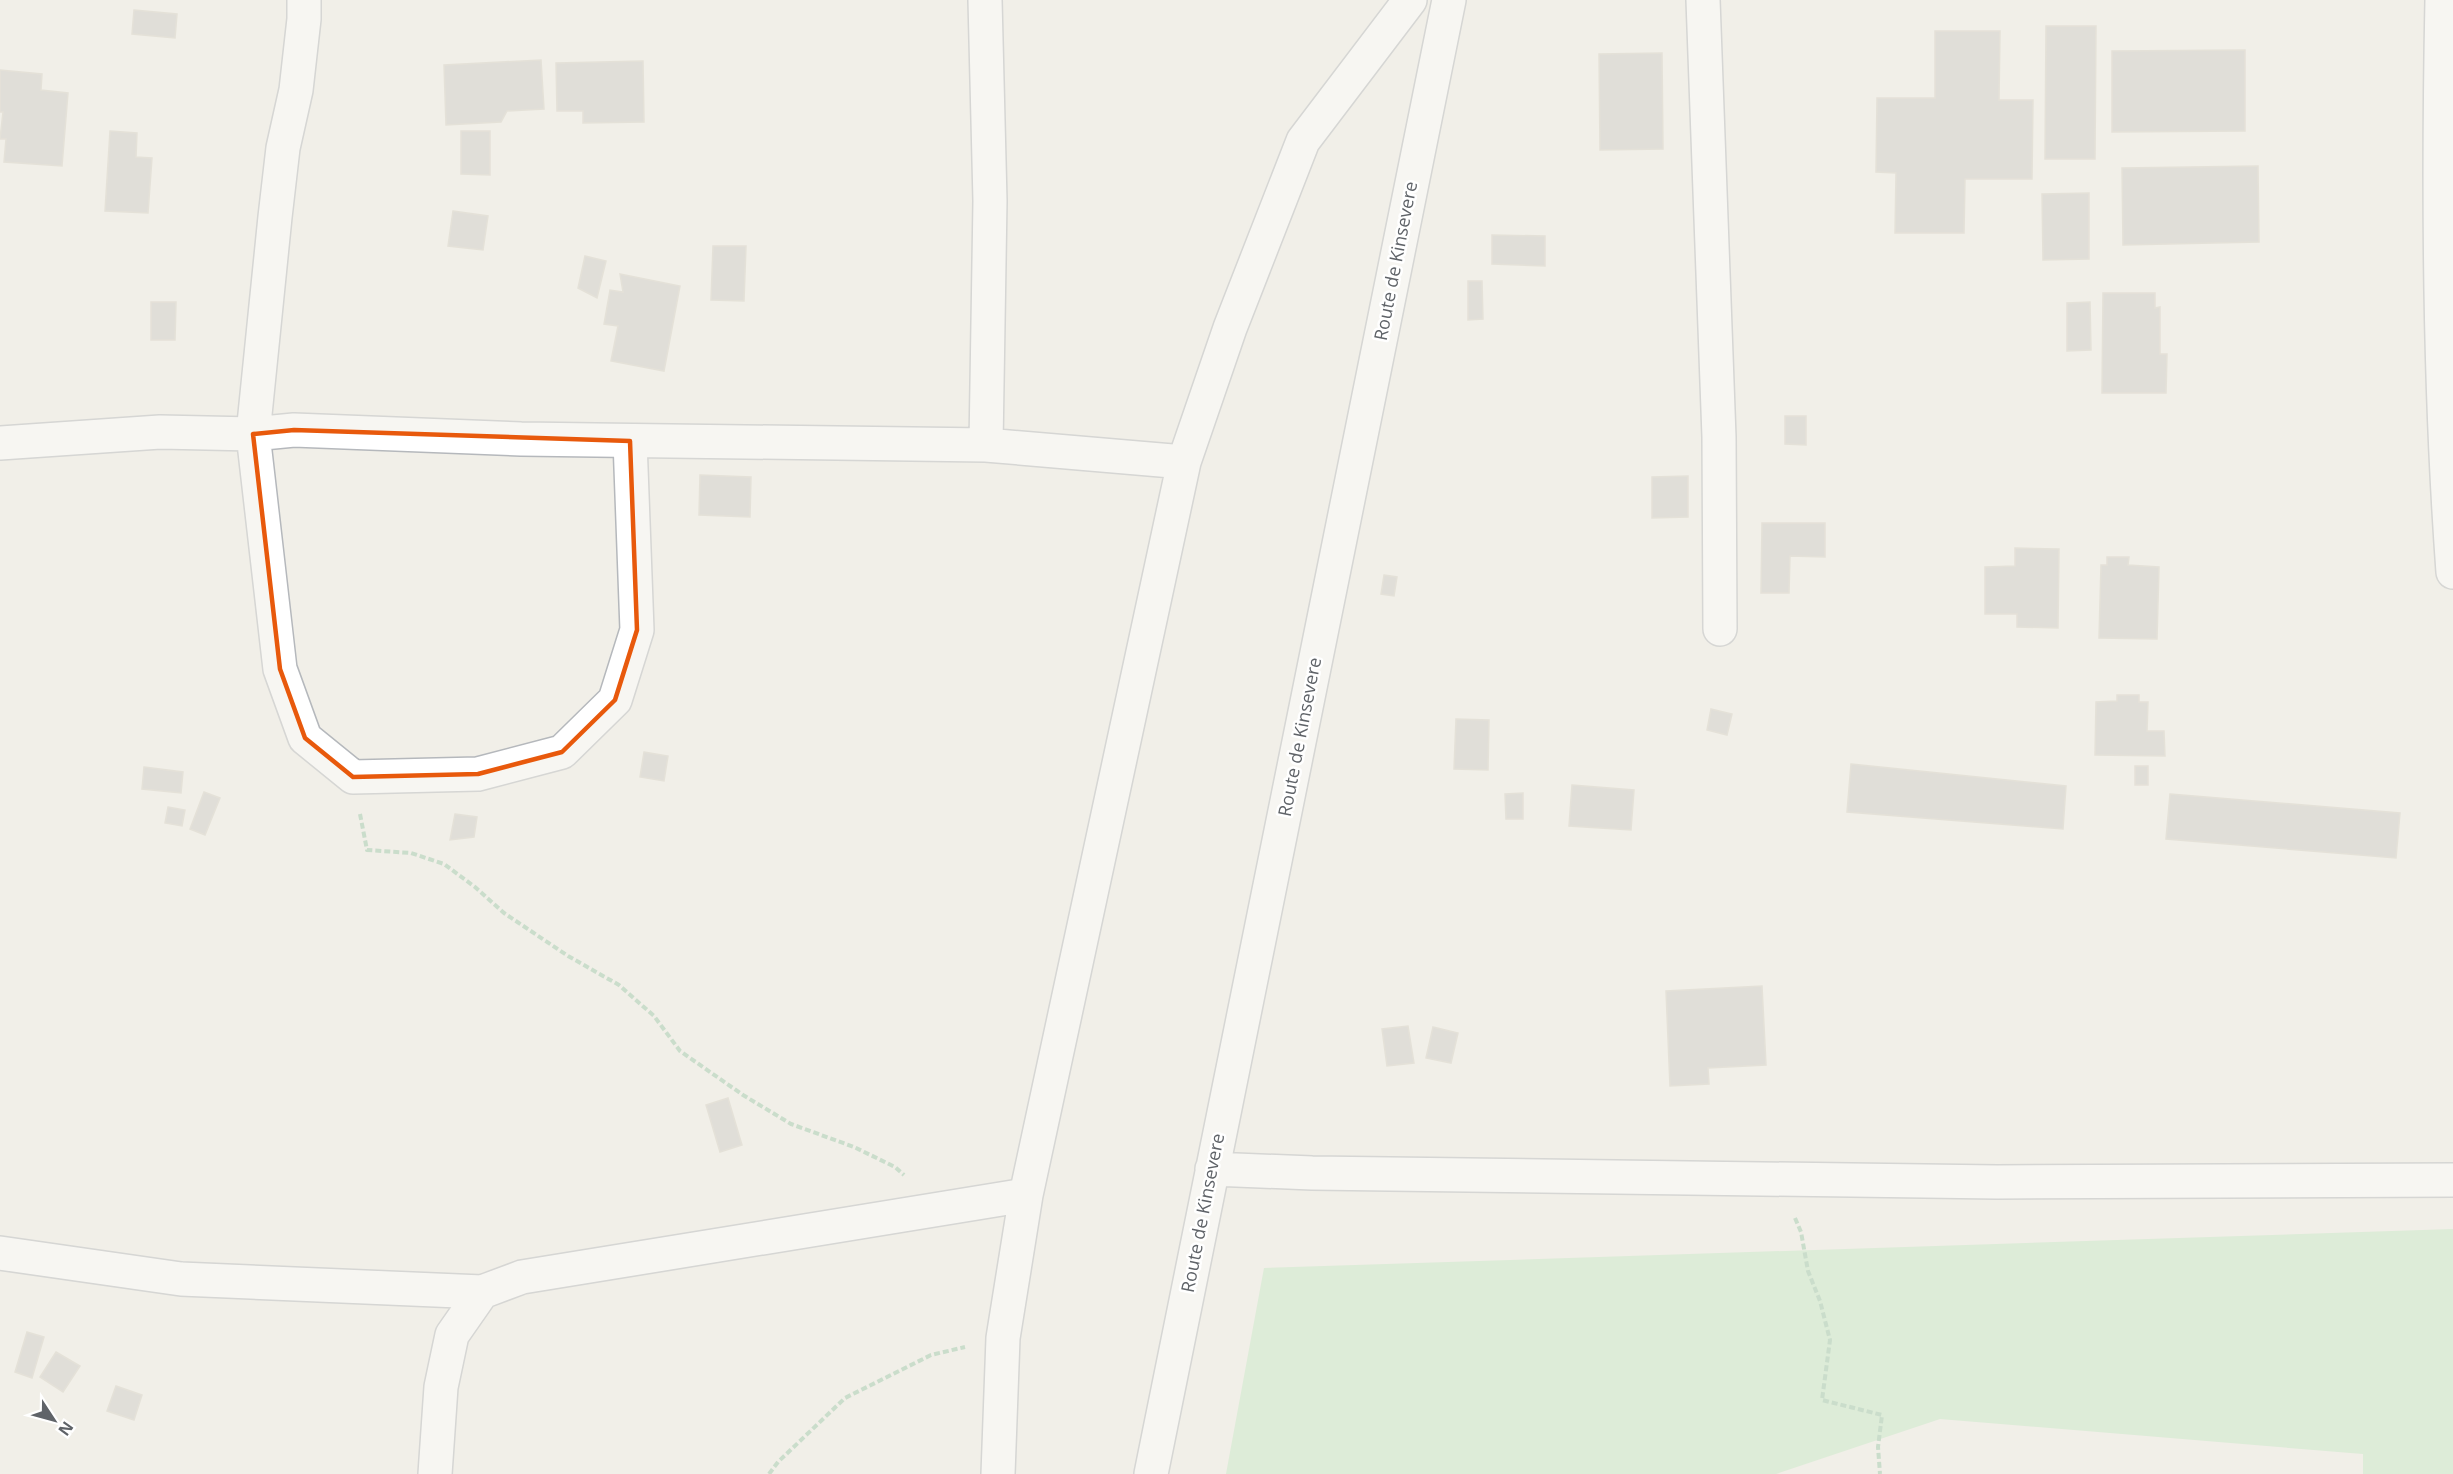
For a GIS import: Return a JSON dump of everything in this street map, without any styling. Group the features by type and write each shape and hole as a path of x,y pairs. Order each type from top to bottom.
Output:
{"street":[{"path":"303,0 304,19 296,90 283,148 253,434 280,669 305,738 353,777 478,774 562,752 615,700 637,630 630,441"},
{"path":"985,0 990,201 986,446"},
{"path":"998,1474 1003,1338 1026,1195 1184,462 1230,328 1303,141 1410,0"},
{"name":"Route de Kinsevere","path":"1150,1474 1449,0"},
{"path":"1703,0 1719,437 1720,629"},
{"path":"2442,0 2439,123 2445,471 2453,572"},
{"path":"0,443 160,432 253,434 294,430 521,440 672,440 986,446 1184,462"},
{"path":"1212,1169 1312,1173 1778,1180 2009,1182 2453,1180"},
{"path":"0,1253 181,1280 483,1292 522,1276 1026,1195"},
{"path":"435,1474 441,1387 452,1335 483,1292"}],"path":[{"path":"353,777 367,850 411,853 444,864 475,886 504,913 568,956 618,985 654,1017 680,1052 791,1124 854,1147 895,1167 941,1210"},
{"path":"1778,1180 1801,1232 1808,1271 1820,1301 1830,1340 1822,1400 1882,1415 1878,1447 1880,1474"},
{"path":"769,1474 778,1462 845,1398 931,1355 1003,1338"}],"highlighted area":[{"path":"294,430 630,441 637,630 615,700 562,752 478,774 353,777 305,738 280,669 253,434"}],"green space":[{"path":"2453,1229 2453,1474 2363,1474 2363,1454 1940,1419 1776,1474 1226,1474 1264,1268"}],"building":[{"path":"134,10 177,14 175,38 132,34"},
{"path":"2046,26 2096,26 2095,159 2045,159"},
{"path":"1935,31 2000,31 1999,100 2033,100 2032,179 1965,179 1964,233 1895,233 1896,173 1876,172 1877,98 1935,98"},
{"path":"2245,50 2245,131 2112,132 2112,51"},
{"path":"1662,53 1663,149 1600,150 1599,54"},
{"path":"541,60 544,109 507,111 501,122 446,125 444,65"},
{"path":"643,61 644,122 583,123 583,111 557,111 556,63"},
{"path":"0,70 42,74 41,90 68,93 62,166 4,162 6,139 0,139 3,112 0,112"},
{"path":"110,131 137,133 136,157 152,158 148,213 105,211"},
{"path":"461,131 490,131 490,175 461,174"},
{"path":"2258,166 2259,242 2123,245 2122,168"},
{"path":"2089,193 2089,259 2043,260 2042,194"},
{"path":"453,211 488,216 483,250 448,246"},
{"path":"1492,235 1545,236 1545,266 1492,264"},
{"path":"713,246 746,246 744,301 711,300"},
{"path":"585,256 606,261 597,298 578,288"},
{"path":"620,274 680,286 664,371 611,361 618,326 604,324 610,290 623,292"},
{"path":"1468,281 1482,281 1483,319 1468,320"},
{"path":"2103,293 2155,293 2155,308 2160,307 2160,354 2167,354 2166,393 2102,393"},
{"path":"151,302 176,302 175,340 151,340"},
{"path":"2090,302 2091,350 2067,351 2067,303"},
{"path":"1785,416 1806,416 1806,445 1785,444"},
{"path":"700,475 751,477 750,517 699,515"},
{"path":"1688,476 1688,517 1652,518 1652,477"},
{"path":"1762,523 1825,523 1825,557 1790,556 1789,593 1761,593"},
{"path":"2015,548 2059,549 2058,628 2017,627 2017,614 1985,614 1985,567 2015,566"},
{"path":"2107,557 2129,557 2128,565 2159,567 2157,639 2099,638 2101,565 2107,565"},
{"path":"1384,575 1397,577 1394,596 1381,594"},
{"path":"2117,695 2139,695 2139,702 2148,702 2147,731 2164,731 2165,756 2095,755 2096,702 2117,701"},
{"path":"1711,709 1732,714 1727,735 1707,730"},
{"path":"1456,719 1489,720 1488,770 1454,769"},
{"path":"644,752 668,756 664,781 640,777"},
{"path":"1851,764 2066,786 2063,829 1847,812"},
{"path":"2135,766 2148,766 2148,785 2135,785"},
{"path":"144,767 183,772 181,793 142,789"},
{"path":"1572,785 1634,790 1631,830 1569,826"},
{"path":"204,792 220,798 205,835 190,829"},
{"path":"1523,793 1523,819 1506,819 1505,794"},
{"path":"2170,794 2400,813 2396,858 2166,839"},
{"path":"168,807 185,810 182,826 165,823"},
{"path":"455,814 477,817 474,837 450,840"},
{"path":"1762,986 1766,1065 1708,1068 1709,1084 1670,1086 1666,991"},
{"path":"1408,1026 1414,1063 1387,1066 1382,1029"},
{"path":"1433,1027 1458,1033 1451,1063 1426,1058"},
{"path":"728,1098 742,1145 720,1152 706,1105"},
{"path":"27,1332 44,1337 32,1378 15,1372"},
{"path":"56,1352 80,1366 63,1392 40,1377"},
{"path":"116,1386 142,1395 134,1420 107,1411"}]}
